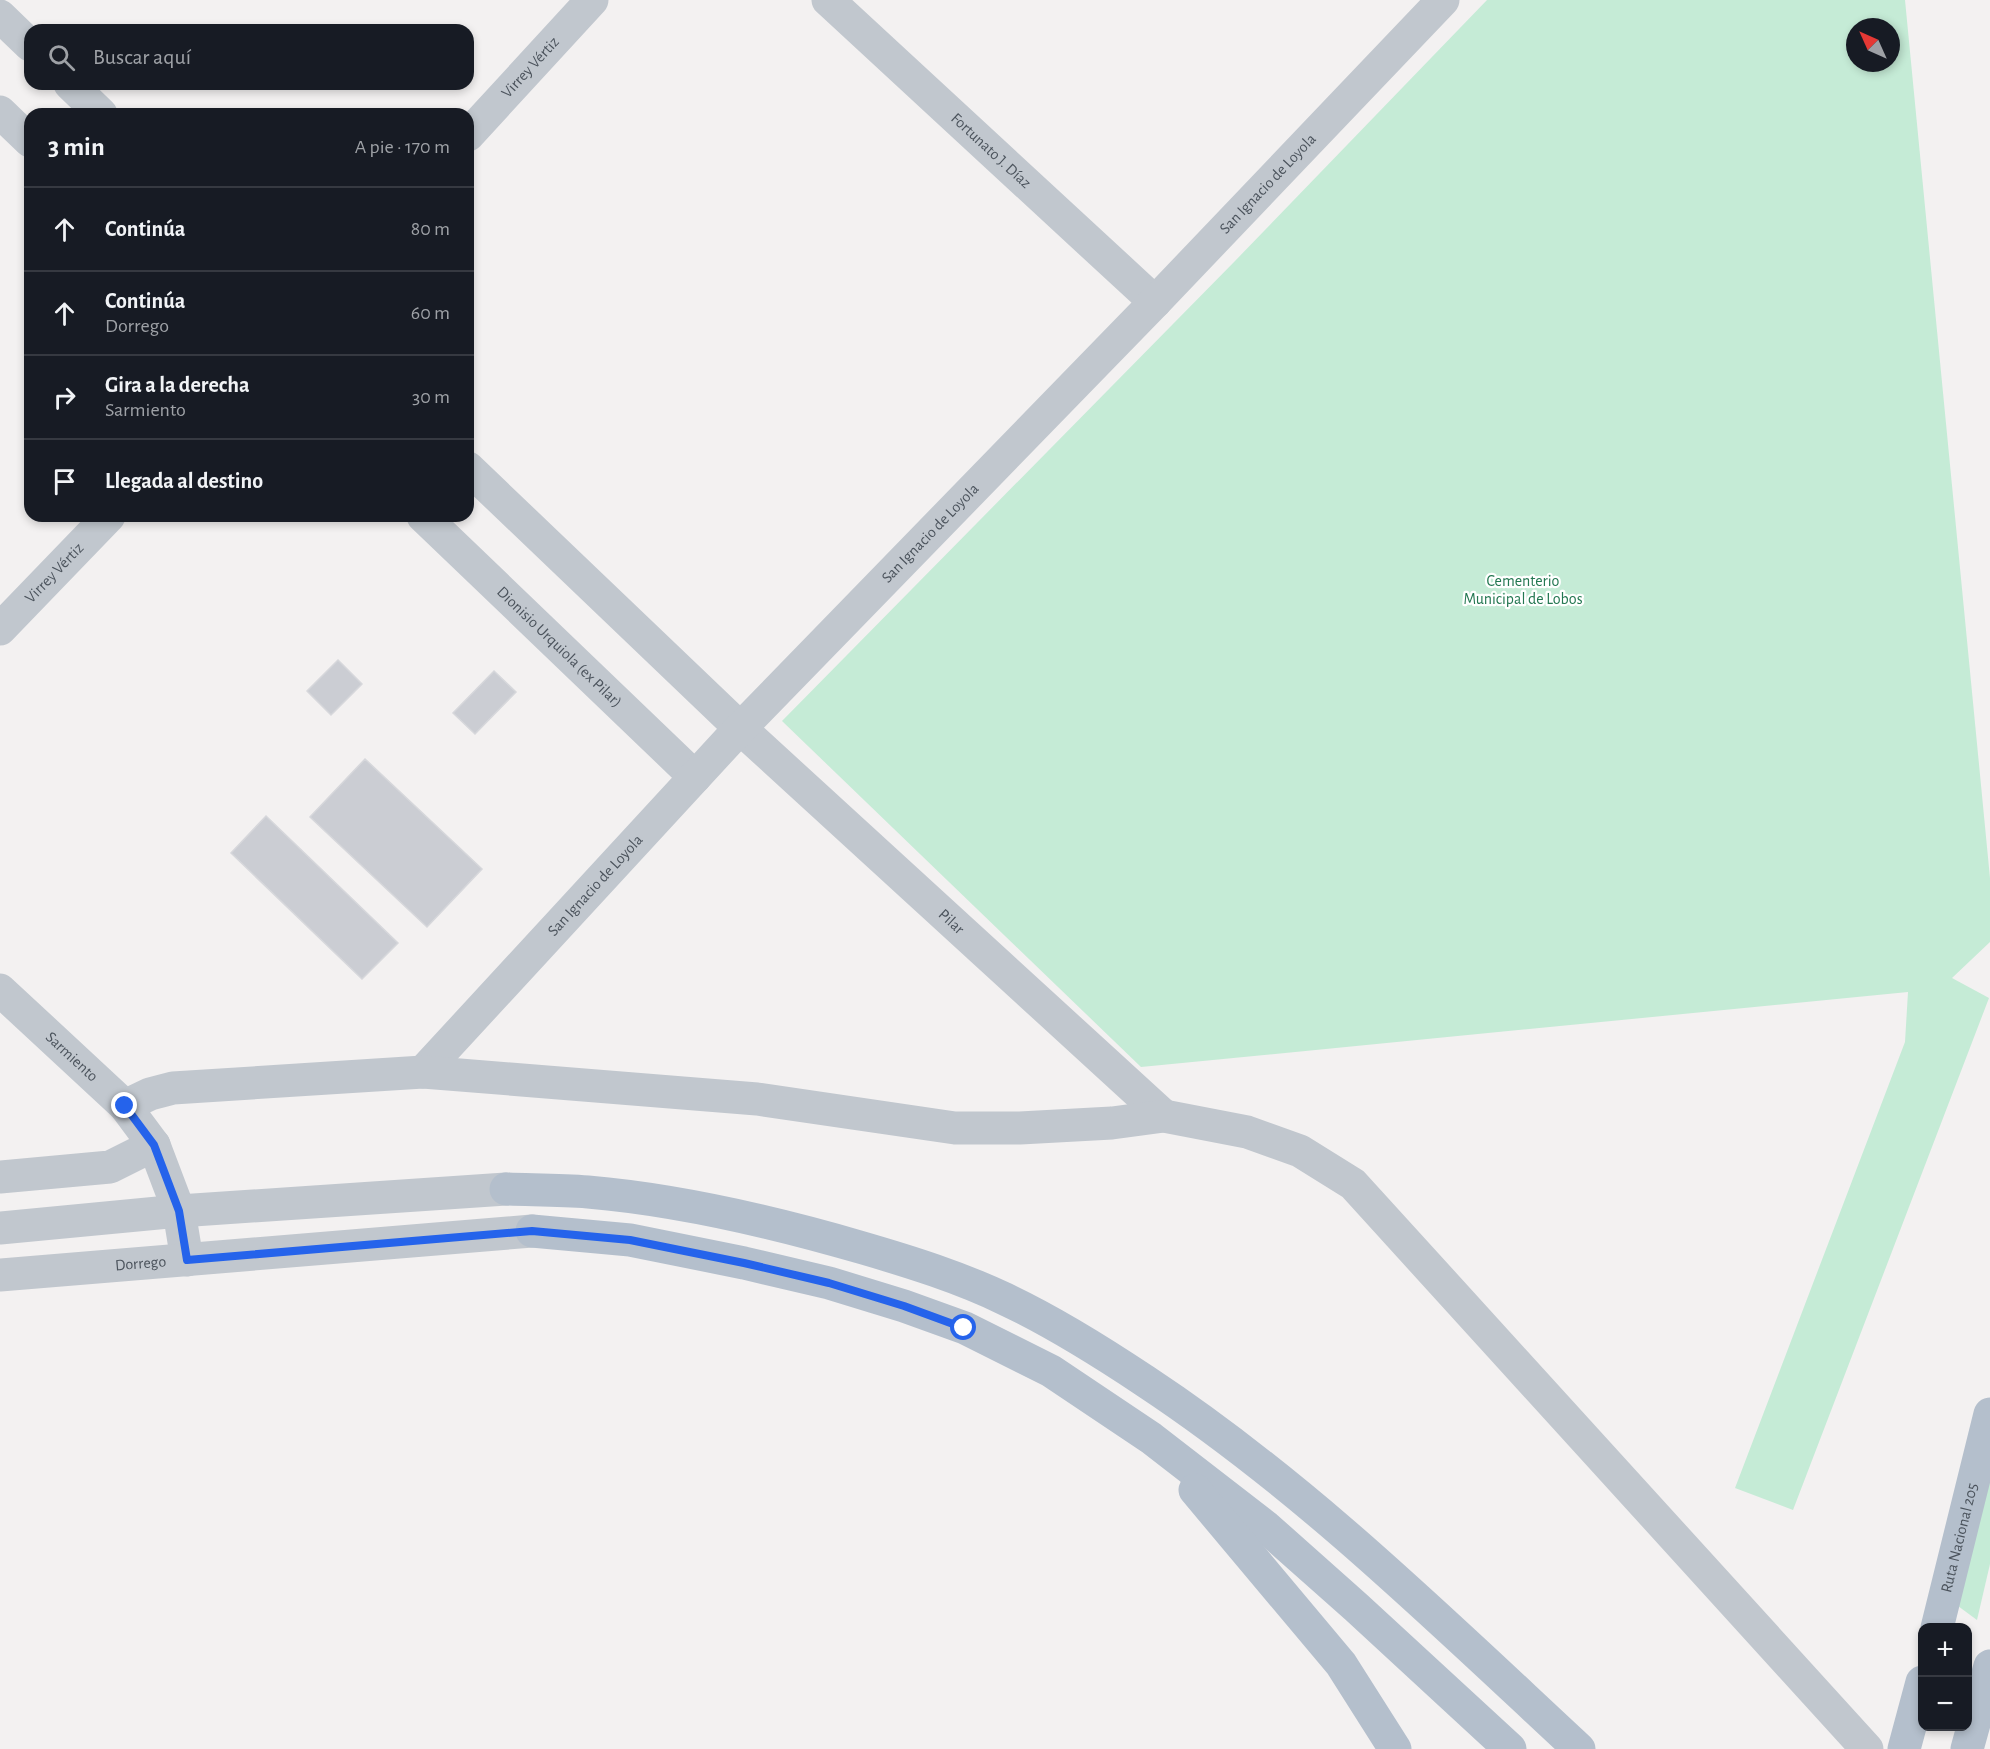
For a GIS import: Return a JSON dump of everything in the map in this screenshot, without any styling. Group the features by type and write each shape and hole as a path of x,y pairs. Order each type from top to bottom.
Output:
{"main road":[{"path":"507,1189 590,1192 679,1205 811,1233 922,1265 1005,1299 1098,1350 1234,1443 1340,1529 1579,1749"},
{"path":"532,1231 641,1242 829,1283 904,1306 964,1328 1051,1371 1150,1438 1266,1527 1510,1749"},
{"name":"Ruta Nacional 205","path":"1938,1623 1990,1414"},
{"path":"1150,1438 1341,1664 1395,1749"},
{"path":"1967,1749 1988,1676"},
{"path":"1904,1749 1918,1700"}],"street":[{"name":"Virrey Vértiz","path":"474,128 592,0"},
{"name":"Fortunato J. Díaz","path":"828,0 1155,302"},
{"name":"San Ignacio de Loyola","path":"423,1072 740,728 1155,302 1443,0"},
{"path":"0,16 24,39"},
{"path":"76,90 95,108"},
{"path":"0,112 24,135"},
{"path":"474,474 740,728"},
{"name":"Virrey Vértiz","path":"0,629 103,522"},
{"name":"Dionisio Urquiola (ex Pilar)","path":"429,522 695,777"},
{"name":"Pilar","path":"740,728 1164,1116"},
{"name":"Sarmiento","path":"0,990 125,1106 154,1145 179,1211 187,1260"},
{"path":"125,1106 150,1094 173,1088 423,1072 757,1099 955,1128 1020,1128 1112,1123 1164,1116 1247,1132 1279,1143 1300,1151 1353,1184 1868,1749"},
{"path":"0,1177 110,1167 154,1145"},
{"path":"0,1228 179,1211 507,1189"},
{"name":"Dorrego","path":"0,1275 532,1231"}],"green space":[{"name":"Cementerio Municipal de Lobos","path":"1487,0 1905,0 1990,878 1990,942 1952,978 1989,998 1793,1510 1735,1488 1905,1042 1908,992 1141,1067 782,721 1235,261"},
{"path":"1990,1465 1990,1564 1977,1620 1958,1606"}],"building":[{"path":"338,660 362,684 331,715 307,691"},
{"path":"494,671 516,692 475,734 453,713"},
{"path":"365,759 482,869 427,927 310,817"},
{"path":"266,816 398,943 362,979 231,853"}],"route":[{"path":"125,1106 154,1145 179,1211 187,1260 532,1231 630,1240 744,1263 829,1283 904,1306 964,1328"}]}
